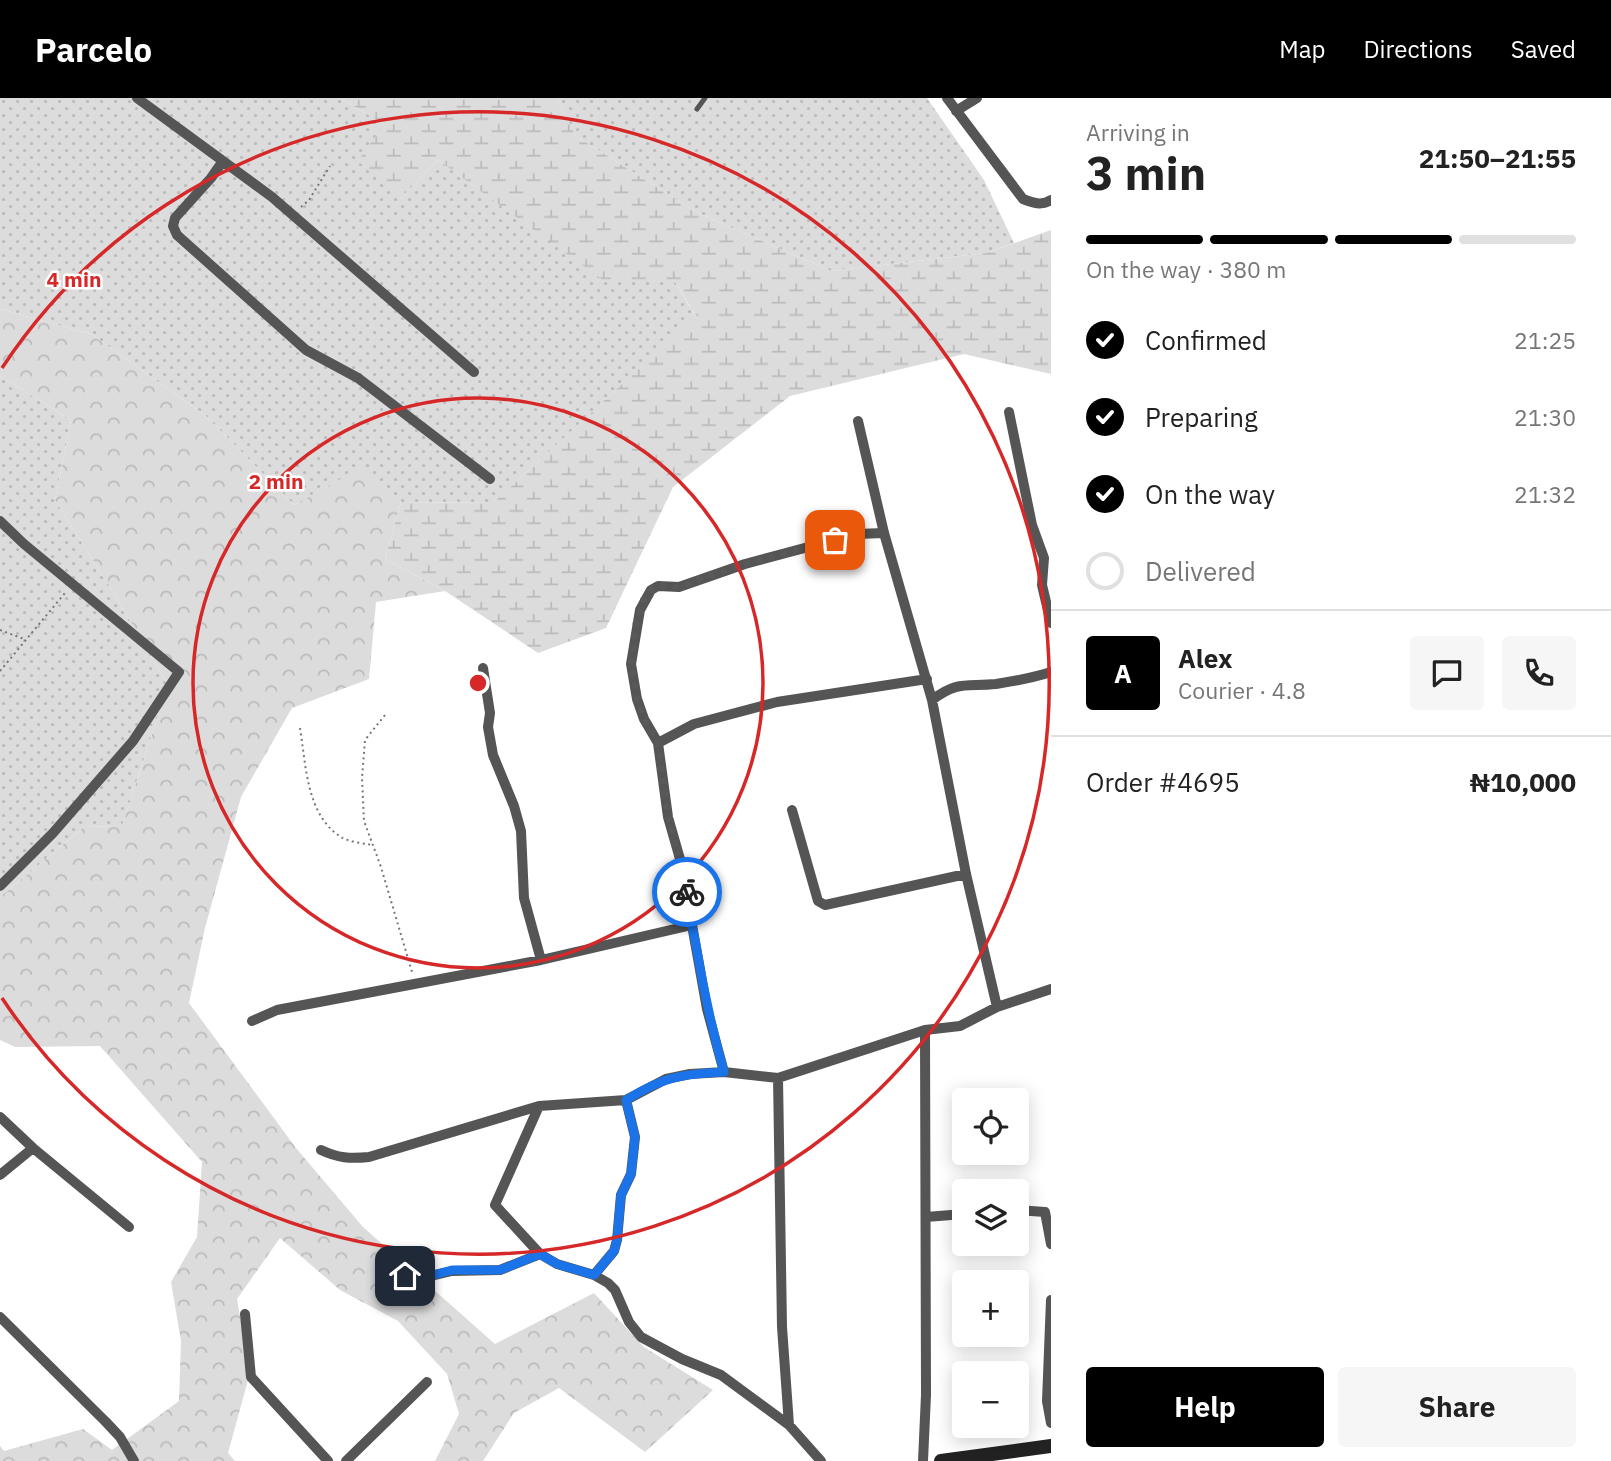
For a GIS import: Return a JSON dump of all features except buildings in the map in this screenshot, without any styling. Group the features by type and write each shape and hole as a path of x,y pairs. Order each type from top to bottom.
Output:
{"street":[{"path":"137,98 292,214 474,372"},
{"path":"947,98 1023,199 1033,203 1051,200"},
{"path":"956,111 977,98"},
{"path":"223,162 175,218 173,226 177,235 306,350 358,378 490,479"},
{"path":"1009,412 1032,525 1044,558 1042,585 1051,623"},
{"path":"858,421 884,533 932,700 966,874 997,1007"},
{"path":"0,522 179,672 132,741 53,832 0,886"},
{"path":"724,1072 707,1009 686,906 686,880 668,817 658,743 641,709 631,664 639,610 651,590 659,586 678,587 745,564 857,534 884,533"},
{"path":"483,668 490,713 488,727 492,755 517,818 524,898 541,960"},
{"path":"932,700 958,685 1024,680 1051,672"},
{"path":"658,743 694,724 777,702 927,679"},
{"path":"792,810 817,901 821,905 966,874"},
{"path":"252,1021 276,1010 541,960 692,925"},
{"path":"320,1150 349,1159 369,1157 539,1106 626,1100 666,1079 690,1074 724,1072 778,1078 925,1030 960,1026 997,1007 1051,989"},
{"path":"923,1461 926,1395 925,1030"},
{"path":"778,1078 782,1326 789,1425"},
{"path":"594,1275 614,1251 621,1195 631,1174 635,1137 626,1100"},
{"path":"539,1106 524,1144 494,1202 495,1205 540,1254 557,1264 594,1275 615,1290 629,1322 641,1337 682,1359 721,1375 789,1425 821,1461"},
{"path":"0,1117 33,1148 129,1227"},
{"path":"0,1175 33,1148"},
{"path":"1029,1211 1045,1212 1051,1244"},
{"path":"926,1217 952,1215"},
{"path":"381,1262 414,1280 452,1270 500,1270 540,1254"},
{"path":"1051,1300 1047,1401 1051,1423"},
{"path":"245,1314 251,1377 328,1461"},
{"path":"0,1317 120,1437 134,1461"},
{"path":"346,1461 428,1382"},
{"path":"941,1461 1051,1446"}],"lane":[{"path":"697,109 705,98"}],"path":[{"path":"292,214 309,200 330,166"},
{"path":"0,671 73,584"},
{"path":"0,630 25,639"},
{"path":"385,715 365,740 362,778 364,821 415,982"},
{"path":"300,728 310,790 322,821 342,838 373,845"}],"green space":[{"path":"0,98 340,98 384,124 400,199 438,160 604,280 674,280 696,317 493,503 401,502 361,468 294,505 206,416 91,334 0,309"},
{"path":"340,98 556,98 576,136 698,213 831,271 986,253 1051,230 1051,374 964,354 790,396 673,487 606,628 538,653 445,591 385,559 401,502 493,503 696,316 674,280 604,281 438,160 400,199 358,161 384,124"},
{"path":"556,98 927,98 984,180 1014,243 986,253 831,271 698,213 576,136"},
{"path":"0,309 91,334 206,416 294,505 362,467 401,502 385,559 445,591 376,602 369,679 292,708 241,797 205,928 189,1003 296,1148 363,1227 495,1344 594,1293 644,1347 713,1390 645,1452 559,1388 514,1413 483,1461 435,1461 459,1414 447,1374 398,1321 340,1290 280,1238 237,1299 250,1373 228,1453 235,1461 0,1461 0,1446 4,1451 83,1429 112,1450 179,1401 181,1341 171,1282 197,1237 202,1162 100,1046 15,1047 0,1040 0,897 84,827 122,826 168,685 55,500 71,420 0,376"},
{"path":"0,376 71,420 55,500 168,685 122,826 84,827 0,897"}],"way so far":[{"path":"687,892 668,817 658,743 644,719 637,699 631,664 639,610 651,590 659,586 678,587 745,564 835,540"}],"route":[{"path":"405,1276 414,1280 452,1270 500,1270 540,1254 557,1264 594,1275 614,1251 621,1195 631,1174 635,1147 626,1100 666,1079 724,1072 697,962 697,948 686,906 687,892"}]}
